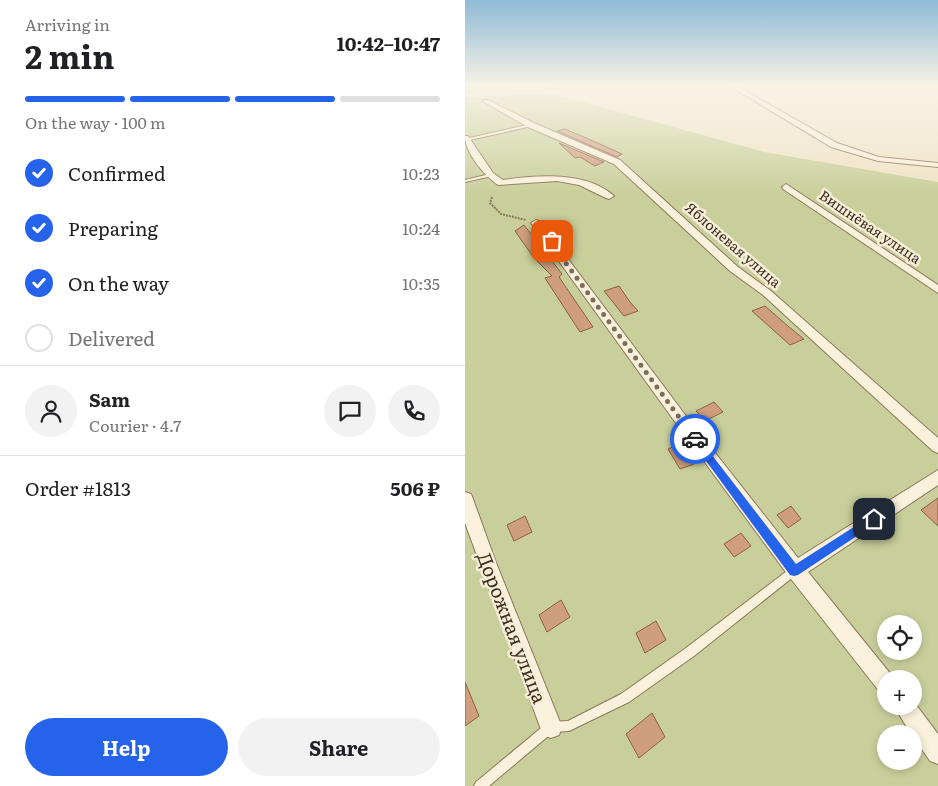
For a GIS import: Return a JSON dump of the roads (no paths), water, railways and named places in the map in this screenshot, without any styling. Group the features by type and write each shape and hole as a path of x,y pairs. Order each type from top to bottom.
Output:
{"street":[{"name":"Яблоневая улица","path":"525,122 617,162 734,269 767,294 938,447"},
{"path":"794,122 834,145 878,159 938,165"},
{"path":"465,139 490,175 501,183 533,177 571,179 589,185 609,196"},
{"name":"Вишнёвая улица","path":"786,187 938,290"},
{"path":"536,223 553,231 552,241 562,259 624,344 794,571 877,673"},
{"path":"794,571 938,478"},
{"name":"Дорожная улица","path":"465,500 551,727"},
{"path":"911,715 938,753"}],"lane":[{"path":"465,139 531,125"},
{"path":"465,181 490,175"},
{"path":"480,786 551,727 569,726 625,698 690,652 794,571"}]}
